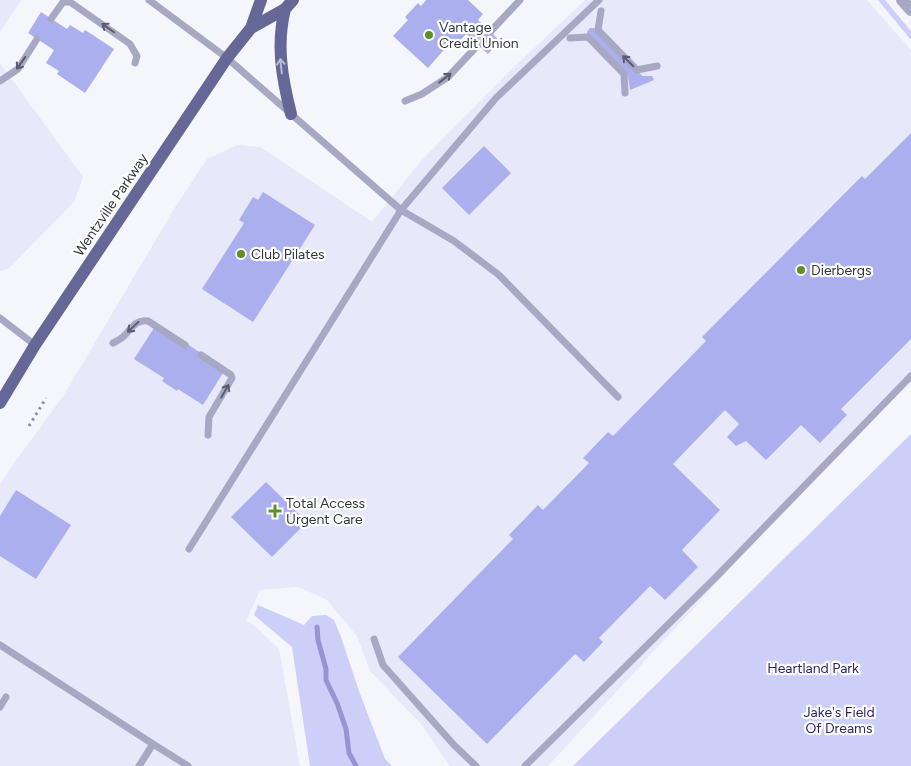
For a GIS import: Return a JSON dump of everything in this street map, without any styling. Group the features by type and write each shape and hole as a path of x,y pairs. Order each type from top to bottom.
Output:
{"main road":[{"name":"Wentzville Parkway","path":"0,403 35,345 227,58 251,28 261,0"},
{"name":"Wentzville Parkway","path":"251,28 289,4"},
{"path":"289,4 282,23 280,51 282,78 291,114"}],"street":[{"path":"902,0 911,10"}],"lane":[{"path":"149,0 227,58 401,210 454,241 499,275 618,397"},
{"path":"491,32 520,0"},
{"path":"190,549 401,210 496,98 599,0"},
{"path":"51,19 63,2 70,2 130,44 137,56 134,63"},
{"path":"601,11 598,30 637,70 657,66"},
{"path":"570,38 588,36 624,74 625,93"},
{"path":"0,81 18,69 37,39"},
{"path":"404,101 422,94 448,77 478,44"},
{"path":"0,318 35,345"},
{"path":"113,343 124,336 137,322 142,320 148,321 185,345"},
{"path":"201,355 231,375 232,378 209,417 208,435"},
{"path":"525,766 716,577 911,376"},
{"path":"374,639 384,665 454,745 476,766"},
{"path":"0,646 188,766"},
{"path":"0,707 6,698"},
{"path":"139,766 153,744"}],"path":[{"path":"29,426 46,398"}],"shaded area":[{"path":"0,0 21,0 0,32"},
{"path":"585,0 867,0 911,50 911,372 548,766 450,766 420,723 370,671 357,636 326,599 298,587 260,590 246,621 254,625 279,649 300,766 0,766 0,485 64,395 174,209 207,159 237,145 260,147 372,222 421,161 510,71"},
{"path":"0,63 83,177 74,202 8,269 0,271"}],"green space":[{"path":"878,0 885,0 911,31 911,40"},
{"name":"Heartland Park","path":"911,434 911,766 573,766"},
{"path":"258,605 304,625 312,616 326,615 334,620 385,759 392,766 310,766 292,647 254,615"}],"building":[{"name":"Vantage Credit Union","path":"426,0 468,0 483,14 478,20 500,41 488,54 466,34 453,48 449,44 428,68 393,36 408,20 405,17 418,3 421,6"},
{"path":"41,12 67,29 70,25 83,33 85,30 114,49 85,93 57,74 59,71 46,63 54,50 28,33"},
{"path":"590,28 594,28 639,73 643,76 652,76 654,80 630,90 628,76 588,35 587,32"},
{"path":"911,133 911,339 841,409 847,415 820,443 801,425 766,460 746,441 736,446 727,437 739,424 725,410 673,464 720,510 682,550 698,567 665,600 650,586 599,638 603,642 584,662 575,654 487,744 398,657 513,539 509,535 538,505 543,510 589,463 583,458 608,432 613,436 706,341 702,337 862,176 865,179"},
{"path":"484,146 511,173 469,215 442,188"},
{"path":"263,192 315,225 253,322 202,289 244,223 239,220 253,197 258,200"},
{"path":"154,328 186,343 202,354 223,373 203,405 162,381 164,378 134,359"},
{"path":"266,482 307,522 272,557 231,517"},
{"path":"16,490 71,525 36,579 0,556 0,516"}],"waterway":[{"path":"317,627 318,640 326,669 326,680 337,703 346,729 349,753 356,766"}],"place":[{"name":"Vantage Credit Union","path":"429,35"},
{"name":"Club Pilates","path":"241,254"},
{"name":"Dierbergs","path":"801,270"},
{"name":"Total Access Urgent Care","path":"275,511"}],"park label":[{"name":"Jake's Field Of Dreams","path":"839,720"}]}
